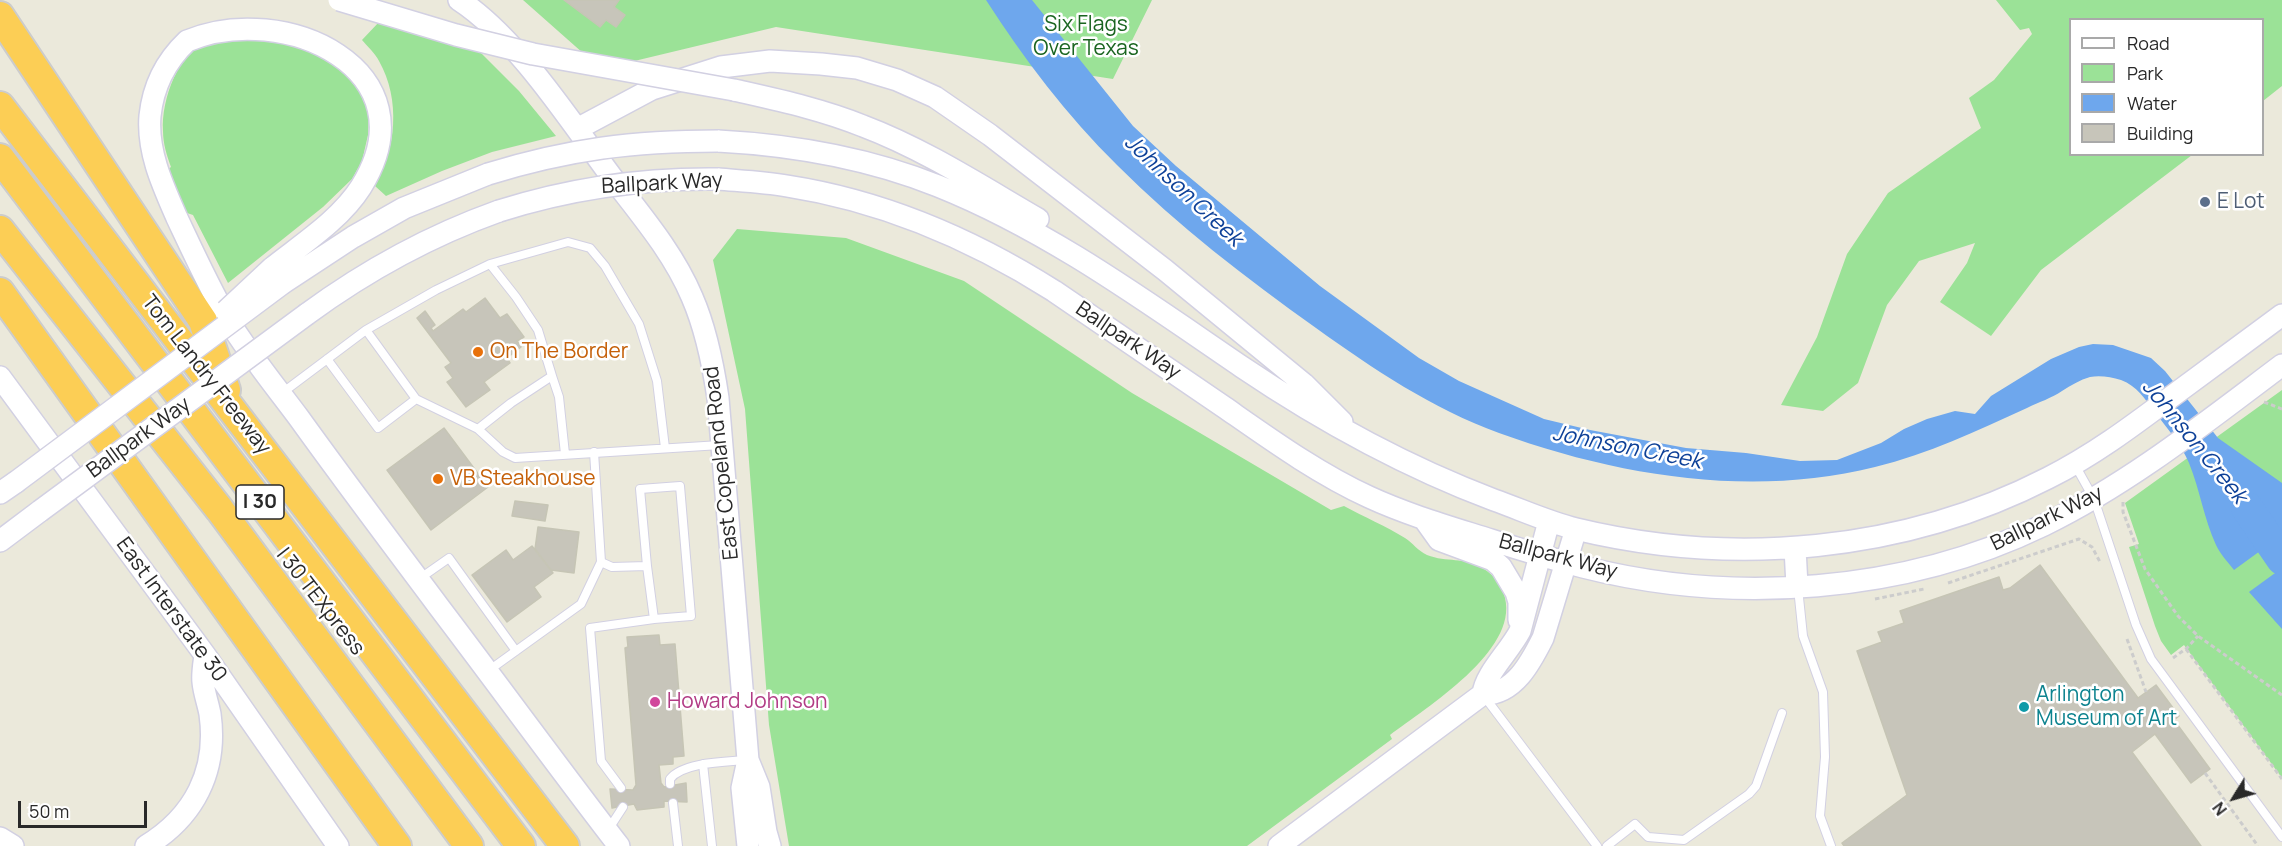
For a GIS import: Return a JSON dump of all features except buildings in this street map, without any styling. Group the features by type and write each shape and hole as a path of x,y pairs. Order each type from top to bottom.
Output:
{"highway":[{"path":"0,16 203,321 233,409"},
{"name":"Tom Landry Freeway","path":"0,106 565,846"},
{"name":"I 30","path":"0,158 521,846"},
{"name":"I 30 TEXpress","path":"0,191 118,346 362,656 504,846"},
{"name":"I 30 TEXpress","path":"0,230 220,510 469,846"},
{"path":"0,292 397,846"}],"main road":[{"path":"339,0 456,35 533,54 734,90 837,116 887,136 936,160 1042,221 1109,268 1158,310"},
{"name":"East Copeland Road","path":"459,0 478,14 511,47 577,129 671,258 692,297 700,318 715,372 722,445 748,760 742,788 748,846"},
{"path":"242,11 222,17 200,30 172,58 165,69 156,90 150,117 150,138 160,180 191,249 230,322 418,579 613,838"},
{"path":"277,276 350,203 368,175 378,145 381,116 375,87 351,46 333,31"},
{"path":"577,129 652,89 721,67 770,61 821,64 857,69 897,80 935,97 971,120 1147,256 1304,384 1362,441"},
{"name":"Ballpark Way","path":"8,488 143,387 277,276 404,208 488,174 539,159 590,148 638,142 718,141 765,144 827,154 898,172 934,185 1025,227 1158,310 1296,403 1362,441 1426,473 1549,521 1576,529 1690,547 1795,548 1863,540 1950,519 2005,499 2075,464 2128,429 2282,315"},
{"name":"Ballpark Way","path":"0,541 350,283 406,250 455,227 544,197 604,186 664,180 718,180 785,186 832,195 886,210 961,238 1019,268 1272,440 1319,470 1367,496 1424,519 1582,567 1645,579 1706,586 1769,588 1860,581 1954,559 2033,530 2094,499 2151,461 2282,365"},
{"name":"East Interstate 30","path":"0,377 205,655 338,846"},
{"path":"1424,519 1439,540 1493,560 1501,567 1516,592 1519,602 1520,631"},
{"path":"1483,694 1484,683 1512,646 1520,631 1549,521"},
{"path":"1280,846 1483,694 1493,694 1508,687 1517,678 1535,652 1549,620 1576,529"},
{"path":"1795,548 1797,586"},
{"path":"146,846 162,836 181,819 194,802 206,774 212,746 210,713 202,681 205,655"},
{"name":"East Copeland Road","path":"748,760 759,787 770,846"},
{"path":"0,838 13,846"}],"lane":[{"path":"280,393 366,330 436,290 490,264 568,242 590,248 605,266 639,324 657,381 665,448"},
{"path":"490,264 538,330 559,397 565,454"},
{"path":"366,330 416,399 478,429 503,452 515,458 722,445"},
{"path":"327,359 378,428 416,399"},
{"path":"478,429 511,403 552,376"},
{"path":"488,671 581,604 601,562 594,452"},
{"path":"2075,464 2094,499 2136,625 2151,659 2282,837"},
{"path":"621,788 601,761 590,628 691,616 680,486 640,489 654,619"},
{"path":"418,579 449,558 516,651"},
{"path":"601,562 612,567 647,566"},
{"path":"1797,586 1803,636 1823,692 1824,757 1820,816 1831,846"},
{"path":"1483,694 1597,846"},
{"path":"1607,846 1635,824 1648,837 1684,840 1749,794 1756,786 1782,713"},
{"path":"670,784 670,779 675,773 703,764 748,760"},
{"path":"703,764 712,846"},
{"path":"673,803 678,846"},
{"path":"613,838 623,807"}],"path":[{"path":"2262,401 2282,409"},
{"path":"2124,501 2123,512 2145,569 2178,615 2198,636 2282,695"},
{"path":"1945,584 2079,539 2096,552 2103,570"},
{"path":"1867,600 1890,598 1934,586"},
{"path":"2173,658 2186,649 2198,636"},
{"path":"2126,637 2144,680 2146,692"},
{"path":"2186,649 2282,780"},
{"path":"2205,773 2258,846"}],"green space":[{"name":"Six Flags Over Texas","path":"523,0 1152,0 1113,79 776,27 601,69"},
{"path":"1996,0 2282,0 2282,86 2264,100 2264,18 2069,18 2069,156 2191,156 2041,270 1991,336 1940,302 1967,263 1975,243 1919,261 1887,305 1858,383 1823,411 1781,405 1817,337 1847,254 1888,193 1981,128 1969,98 1994,80 2032,34 2029,28 2020,30"},
{"path":"267,20 287,22 306,28 325,38 341,52 369,113 368,135 362,161 352,179 323,207 228,283 193,215 187,213 167,170 171,167 163,136 163,118 174,78 198,43 215,33"},
{"path":"379,22 480,52 519,91 556,136 492,152 386,196 375,186 388,156 391,140 393,108 391,92 379,61 362,40"},
{"path":"737,229 846,238 964,281 1132,393 1331,510 1344,506 1398,534 1427,555 1469,562 1484,569 1498,581 1505,598 1505,618 1498,638 1466,676 1390,735 1392,739 1247,846 789,846 769,725 745,409 713,260"},
{"path":"2282,390 2282,778 2184,645 2171,655 2161,641 2129,547 2139,544 2125,503"}],"water":[{"path":"986,0 1032,0 1133,126 1176,166 1320,286 1419,358 1459,381 1544,419 1686,448 1746,453 1800,461 1837,460 1881,443 1927,419 1955,411 1975,414 1991,396 2051,359 2079,347 2093,344 2113,345 2151,358 2165,371 2218,438 2282,483 2282,535 2234,570 2216,545 2193,473 2178,443 2136,389 2121,380 2106,377 2090,377 1990,425 1914,456 1875,467 1828,476 1781,481 1685,478 1638,471 1591,461 1499,433 1427,400 1382,373 1238,271 1188,230 1140,187 1064,107 1015,44"},
{"path":"2282,568 2282,629 2249,592"}],"waterway":[{"name":"Johnson Creek","path":"2247,508 2282,559"}],"place":[{"name":"E Lot","path":"2205,202"},
{"name":"On The Border","path":"478,352"},
{"name":"VB Steakhouse","path":"438,479"},
{"name":"Howard Johnson","path":"655,702"},
{"name":"Arlington Museum of Art","path":"2024,707"}]}
